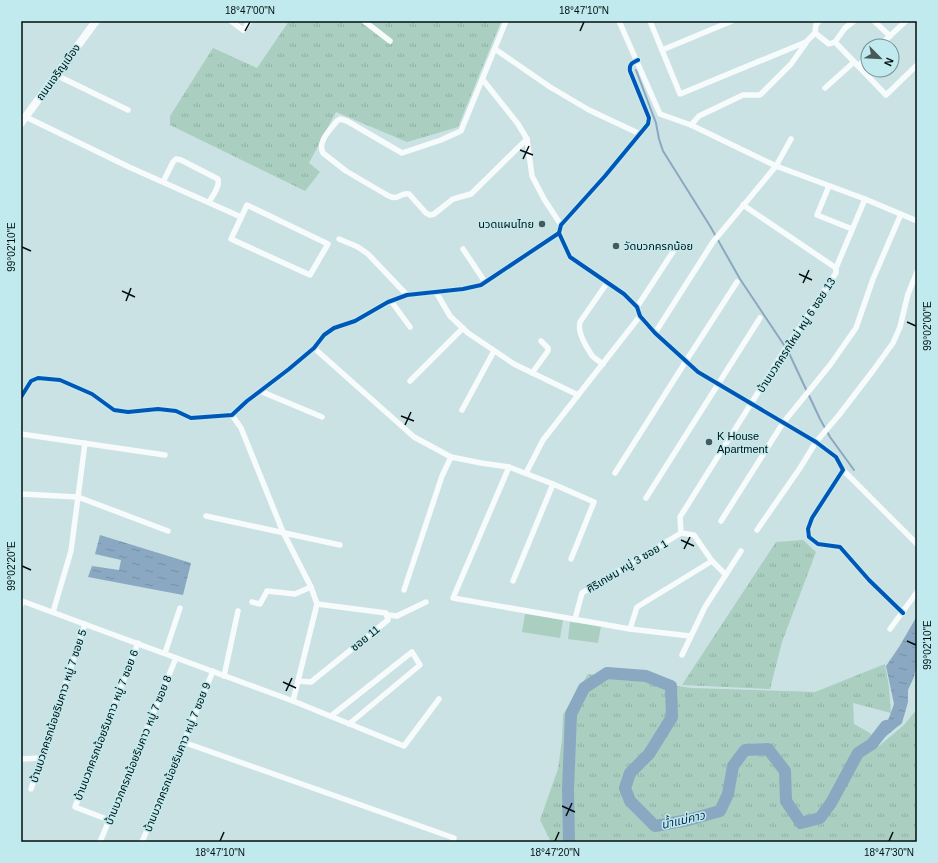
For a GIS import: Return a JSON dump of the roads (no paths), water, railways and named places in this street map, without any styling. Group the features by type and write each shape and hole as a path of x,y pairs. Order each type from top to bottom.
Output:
{"main road":[{"name":"ถนนเจริญเมือง","path":"23,120 96,21"}],"street":[{"path":"231,21 243,30 250,21"},
{"path":"364,21 390,41"},
{"path":"506,21 462,131 441,140 402,153 347,121 340,119 330,130 322,143 321,148 323,153 346,171 386,195 392,198 397,198 404,194 409,194 426,213 430,215 434,214 452,198 472,194 527,139"},
{"path":"619,21 638,60 660,114 691,125 776,166 917,220"},
{"path":"650,21 680,94 806,42"},
{"path":"662,50 732,21"},
{"path":"691,125 698,116 743,95 760,95 792,64 806,42 815,33 816,25 819,21"},
{"path":"815,33 829,44 835,42 845,28 854,21"},
{"path":"874,21 890,36 906,21"},
{"path":"835,42 886,94 917,65"},
{"path":"495,50 550,87 589,110 640,134"},
{"path":"638,60 632,63 629,67 648,118 648,124 561,225 559,233 570,257 624,294 638,307 640,316 655,333 698,372 816,442 836,457 843,470 917,544"},
{"path":"825,88 860,61"},
{"path":"56,75 128,110"},
{"path":"483,80 518,124 527,139 532,176 544,199 561,225"},
{"path":"23,120 242,217"},
{"path":"655,333 722,231 776,166 791,138"},
{"path":"163,182 176,159 181,160 218,179 219,183 209,202"},
{"path":"829,186 817,215 852,229"},
{"name":"บ้านบวกครกใหม่ หมู่ 6 ซอย 13","path":"682,532 680,517 784,351 836,273 836,268 865,199"},
{"path":"247,205 328,244 310,275 231,239 242,217 247,205"},
{"path":"743,205 836,268"},
{"path":"721,521 783,423 830,365 856,328 873,279 901,214"},
{"path":"21,397 31,381 38,378 60,380 92,394 114,410 128,412 158,409 176,411 191,418 232,415 247,401 314,348 324,335 334,328 355,321 391,301 407,295 463,289 481,285 559,233"},
{"path":"339,239 368,254 407,295"},
{"path":"638,307 678,244"},
{"path":"463,248 485,282"},
{"path":"757,530 816,442 872,372 893,343 900,327 908,294 917,272"},
{"path":"615,473 737,282"},
{"path":"603,364 591,355 580,333 579,327 580,322 608,283"},
{"path":"436,292 450,316 468,333 514,364 578,396"},
{"path":"391,301 410,327"},
{"path":"526,473 543,440 640,316"},
{"path":"646,498 760,318"},
{"path":"410,381 463,328"},
{"path":"532,373 548,351 548,348 541,340"},
{"path":"314,348 414,437 451,457 509,467 594,502 571,559"},
{"path":"462,410 494,351"},
{"path":"260,391 322,417"},
{"path":"232,415 241,428 283,532 311,587 317,604 293,701"},
{"path":"21,434 165,455"},
{"path":"53,612 72,551 85,443"},
{"path":"404,590 442,476 451,457"},
{"path":"509,467 453,598 630,629 690,636"},
{"path":"843,470 812,518 808,529 809,538 818,544 840,547 869,580 903,613"},
{"path":"513,581 553,484"},
{"path":"21,494 78,497 168,531"},
{"path":"206,516 340,545"},
{"path":"682,532 694,535 712,561 726,574"},
{"name":"ศิริเกษม หมู่ 3 ซอย 1","path":"575,619 582,593 682,532"},
{"path":"682,655 705,607 741,551"},
{"path":"630,629 637,608 712,561"},
{"path":"252,602 260,604 267,591 295,594 311,587"},
{"path":"890,630 917,592"},
{"path":"386,615 397,616 426,602"},
{"path":"22,603 53,612 293,701 404,746 439,699"},
{"name":"ซอย 11","path":"298,681 311,682 388,620 386,613 317,604"},
{"path":"164,653 180,608"},
{"path":"224,676 238,611"},
{"name":"บ้านบวกครกน้อยริมคาว หมู่ 7 ซอย 5","path":"31,789 85,624"},
{"name":"บ้านบวกครกน้อยริมคาว หมู่ 7 ซอย 6","path":"109,820 75,807 138,643"},
{"path":"331,716 412,652 420,665 349,724"},
{"name":"บ้านบวกครกน้อยริมคาว หมู่ 7 ซอย 8","path":"100,842 176,658"},
{"name":"บ้านบวกครกน้อยริมคาว หมู่ 7 ซอย 9","path":"142,842 212,671"},
{"path":"183,742 454,838 452,842"},
{"path":"21,759 41,758"}],"water":[{"path":"100,535 191,563 183,595 88,577 92,566 119,570 121,560 95,554"},
{"path":"917,616 917,661 914,677 908,690 908,702 902,723 880,741 874,735 889,718 894,704 886,666"}],"waterway":[{"path":"636,70 656,123 663,151 710,226 740,279 788,351 820,419 830,437 854,470"},
{"name":"น้ำแม่คาว","path":"569,842 568,790 571,714 584,688 607,673 646,676 671,686 672,717 649,754 630,773 625,788 630,801 655,826 688,820 720,811 728,794 733,766 745,750 768,749 785,771 786,801 801,823 820,818 831,803 858,753 872,744 886,726"}],"place":[{"name":"นวดแผนไทย","path":"542,224"},
{"name":"วัดบวกครกน้อย","path":"616,246"},
{"name":"K House Apartment","path":"709,442"}]}
